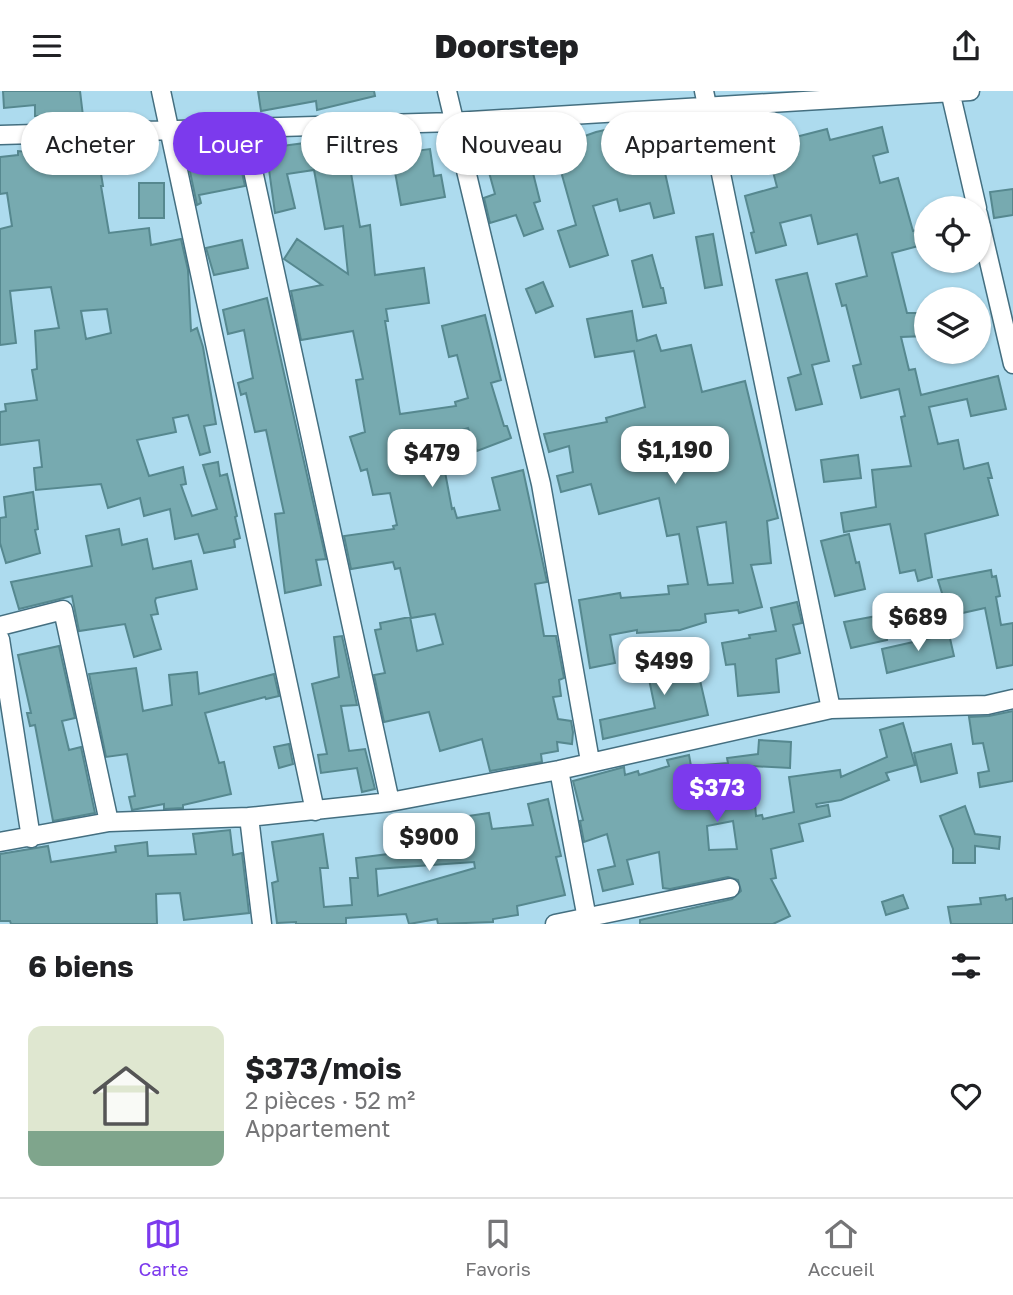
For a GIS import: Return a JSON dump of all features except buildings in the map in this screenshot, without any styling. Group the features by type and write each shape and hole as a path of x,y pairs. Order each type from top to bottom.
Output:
{"street":[{"path":"161,91 315,811"},
{"path":"447,91 452,112"},
{"path":"950,91 974,196"},
{"path":"564,112 706,99 970,91"},
{"path":"706,99 831,709"},
{"path":"287,128 436,123"},
{"path":"0,135 173,131"},
{"path":"254,175 390,802"},
{"path":"467,175 541,484 590,761"},
{"path":"991,269 1013,364"},
{"path":"0,626 62,610 109,823"},
{"path":"0,639 32,838"},
{"path":"0,842 109,823 249,817 390,802 559,770 831,709 986,705 1013,699"},
{"path":"559,770 587,921"},
{"path":"249,817 262,924"},
{"path":"555,924 587,921 730,888"}]}
